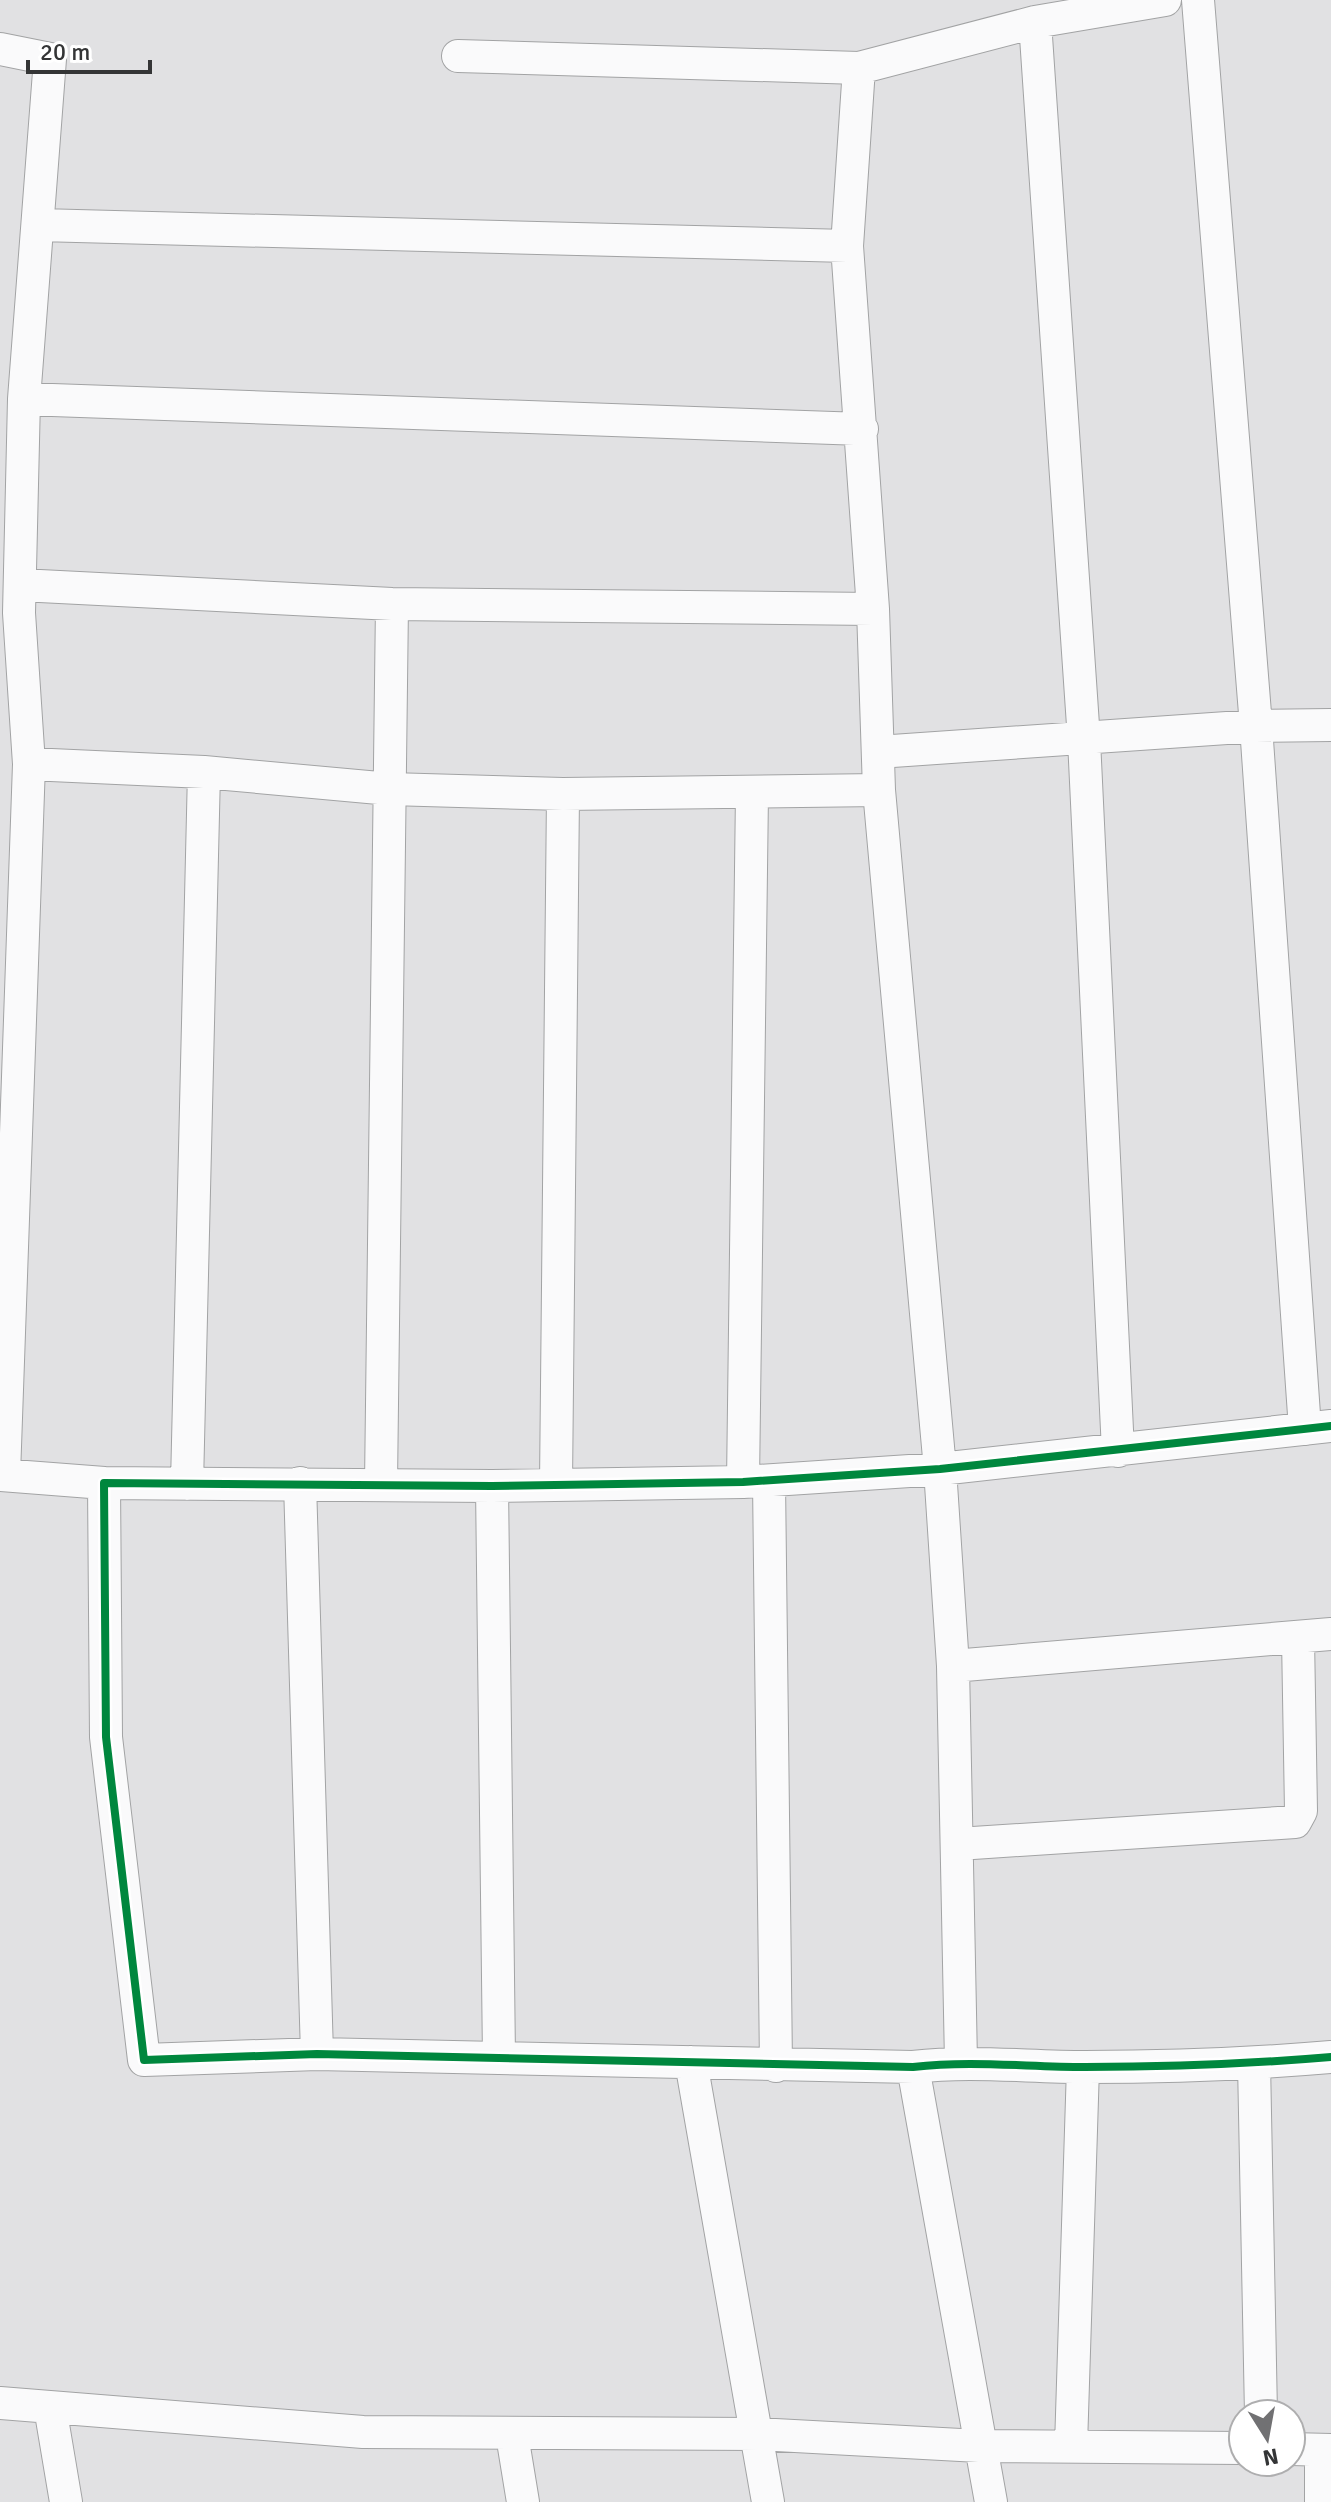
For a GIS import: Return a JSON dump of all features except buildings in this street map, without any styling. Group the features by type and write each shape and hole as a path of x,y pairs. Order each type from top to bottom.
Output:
{"street":[{"path":"458,56 859,68 1035,22 1165,0"},
{"path":"0,49 50,59 24,399 13,603 29,764 2,1475 104,1483 187,1484 492,1486 756,1482 940,1469 1318,1428 1256,726 1198,0"},
{"path":"1035,22 1084,740 1118,1451"},
{"path":"859,68 847,246 873,609 879,790 940,1469 953,1666 961,2062"},
{"path":"39,225 847,246"},
{"path":"24,399 862,429"},
{"path":"13,603 873,609"},
{"path":"381,1484 392,604"},
{"path":"878,752 1256,726 1331,725"},
{"path":"29,764 204,772 390,789 563,794 879,790"},
{"path":"187,1484 204,772"},
{"path":"752,793 756,1482 776,2066"},
{"path":"556,1484 563,794"},
{"path":"104,1483 106,1737 144,2060 317,2054 776,2066 913,2067 961,2062 1083,2067 1254,2063 1331,2057"},
{"path":"300,1483 317,2054"},
{"path":"492,1486 499,2058"},
{"path":"953,1666 1331,1634"},
{"path":"958,1844 1295,1822 1301,1811 1298,1638"},
{"path":"691,2062 768,2502"},
{"path":"1254,2063 1261,2398"},
{"path":"913,2067 991,2502"},
{"path":"1071,2446 1083,2067"},
{"path":"0,2403 363,2432 757,2434 979,2446 1227,2448"},
{"path":"50,2407 66,2502"},
{"path":"512,2435 523,2502"},
{"path":"1314,2449 1321,2502"}],"cycle path":[{"path":"1331,1426 940,1469 743,1482 492,1486 104,1483 106,1737 144,2060 317,2054 913,2067 977,2064 1085,2067 1208,2065 1331,2057"}]}
